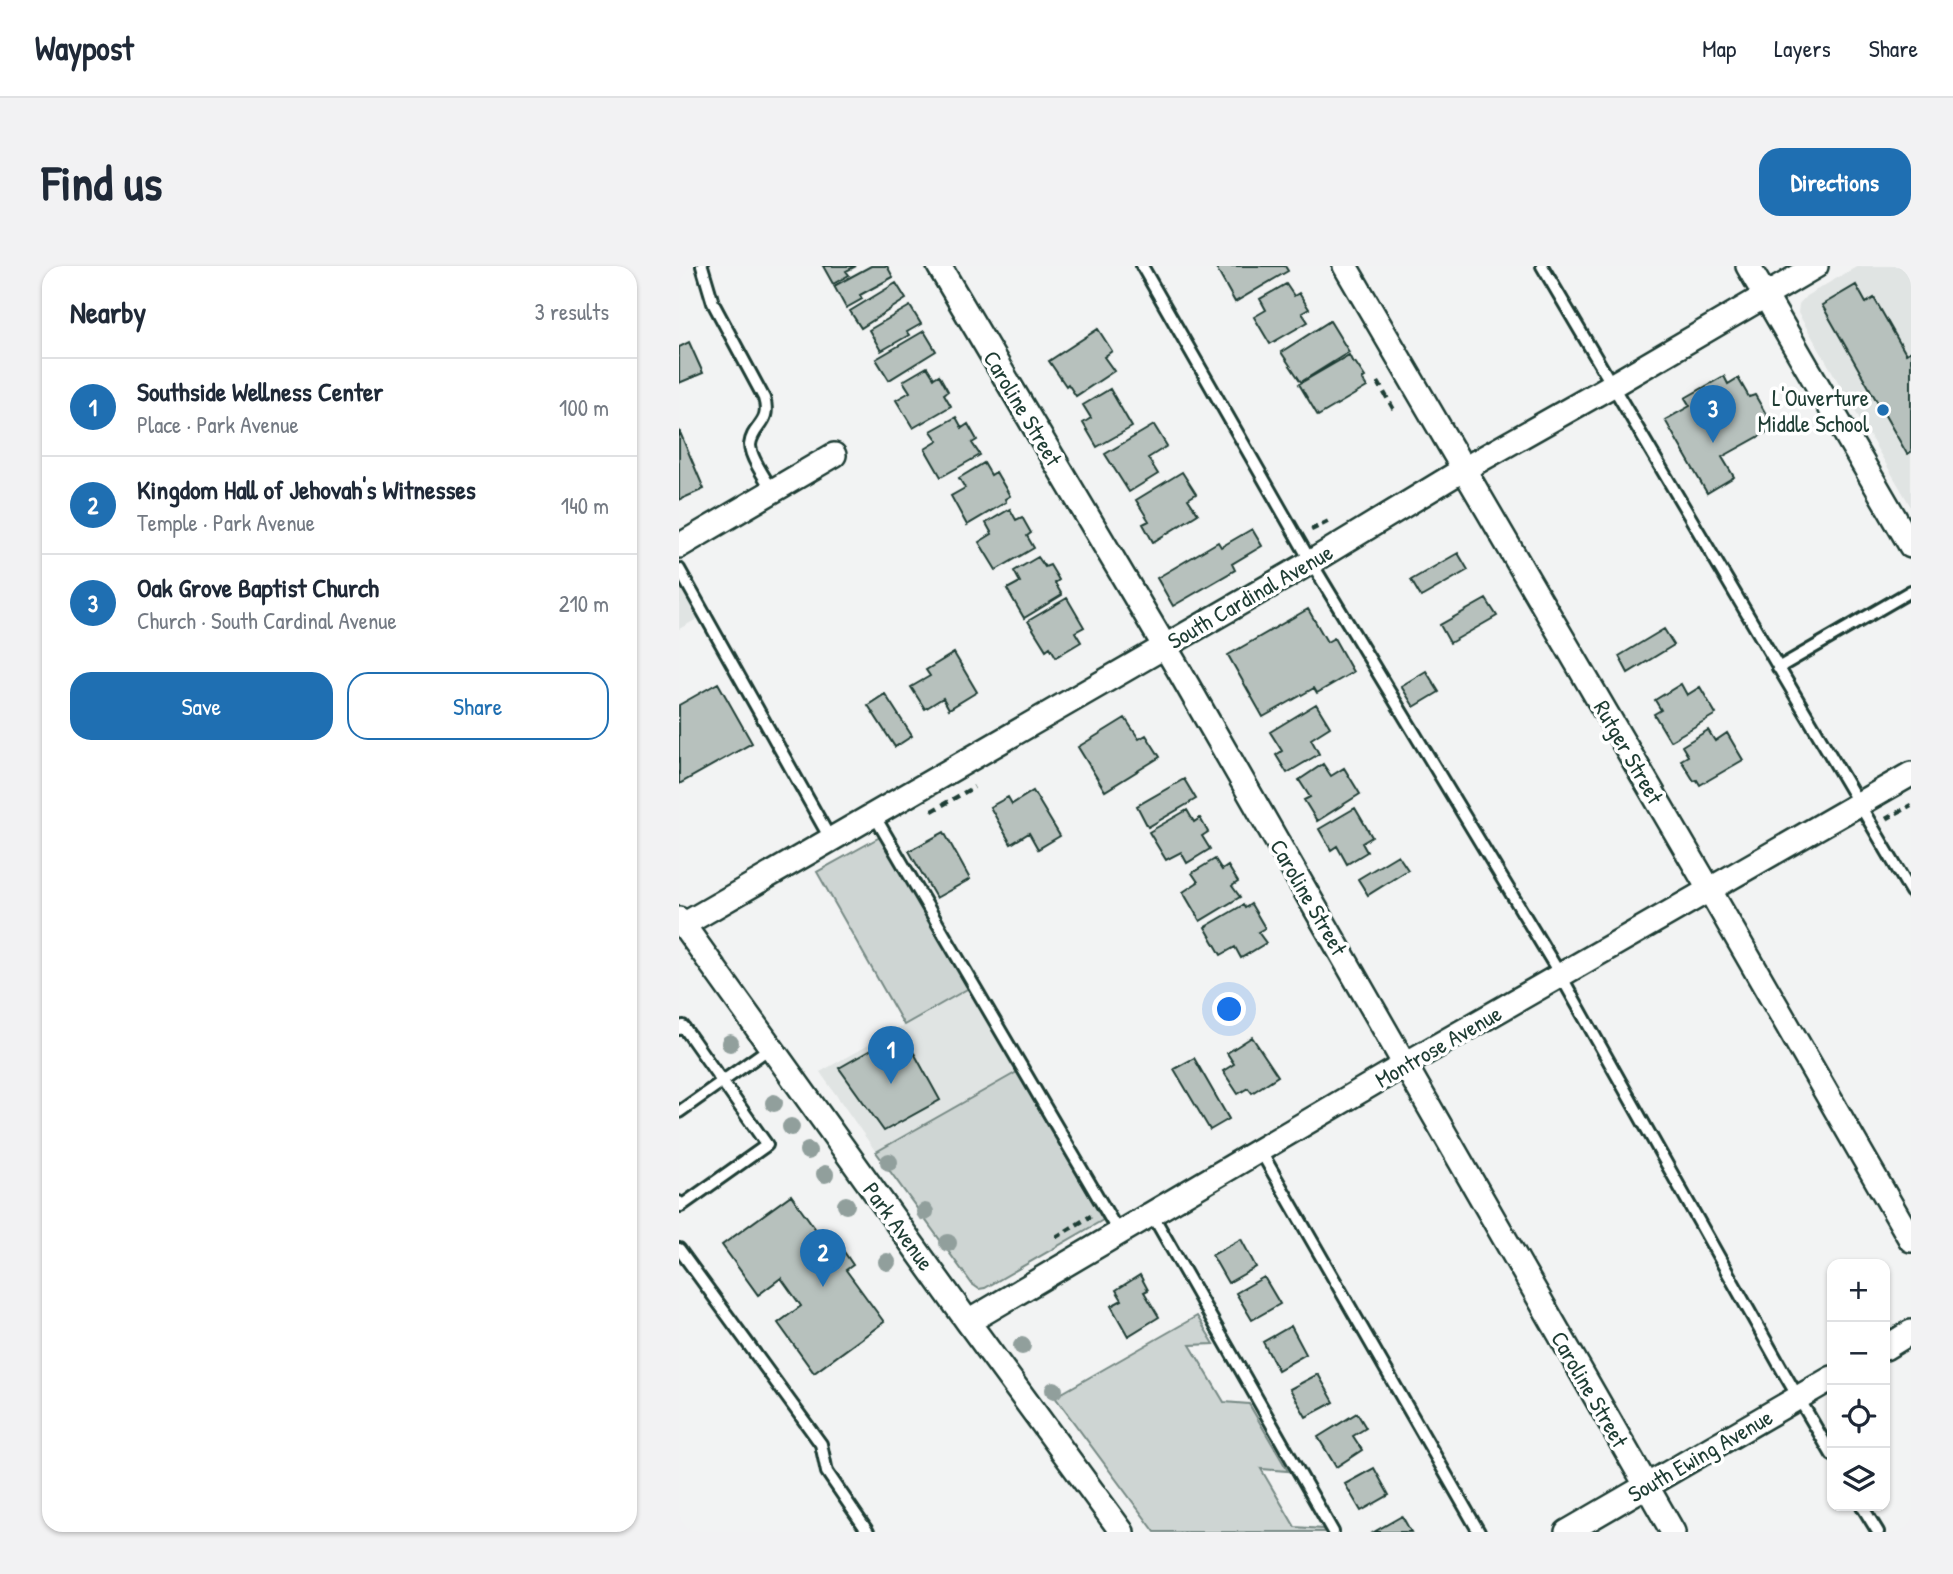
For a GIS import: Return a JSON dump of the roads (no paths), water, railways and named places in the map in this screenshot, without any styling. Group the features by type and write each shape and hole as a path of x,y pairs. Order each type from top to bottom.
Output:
{"street":[{"name":"Caroline Street","path":"939,266 1164,646 1673,1532"},
{"name":"Rutger Street","path":"1345,266 1911,1240"},
{"path":"1748,266 1911,545"},
{"name":"South Cardinal Avenue","path":"681,922 874,815 1816,266"},
{"path":"679,546 834,455"},
{"name":"Montrose Avenue","path":"968,1322 1404,1065 1911,774"},
{"name":"Park Avenue","path":"681,922 1121,1532"},
{"path":"1890,1345 1911,1332"},
{"name":"South Ewing Avenue","path":"1567,1532 1827,1381"}],"lane":[{"path":"702,266 713,303 764,398 766,415 750,446 773,491"},
{"path":"1142,266 1311,562 1560,976 1828,1448"},
{"path":"1542,266 1911,892"},
{"path":"679,569 831,839"},
{"path":"1778,668 1911,592"},
{"path":"874,815 1119,1233"},
{"path":"679,1029 683,1026 767,1145 681,1206 679,1202"},
{"path":"679,1111 771,1046"},
{"path":"1260,1150 1479,1532"},
{"path":"1152,1214 1333,1532"},
{"path":"679,1249 821,1444 827,1472 868,1532"},
{"path":"1865,1511 1878,1532"}],"place":[{"name":"L'Ouverture Middle School","path":"1883,410"},
{"name":"Oak Grove Baptist Church","path":"1713,443"},
{"name":"Southside Wellness Center","path":"891,1084"},
{"name":"Kingdom Hall of Jehovah's Witnesses","path":"823,1287"}]}
